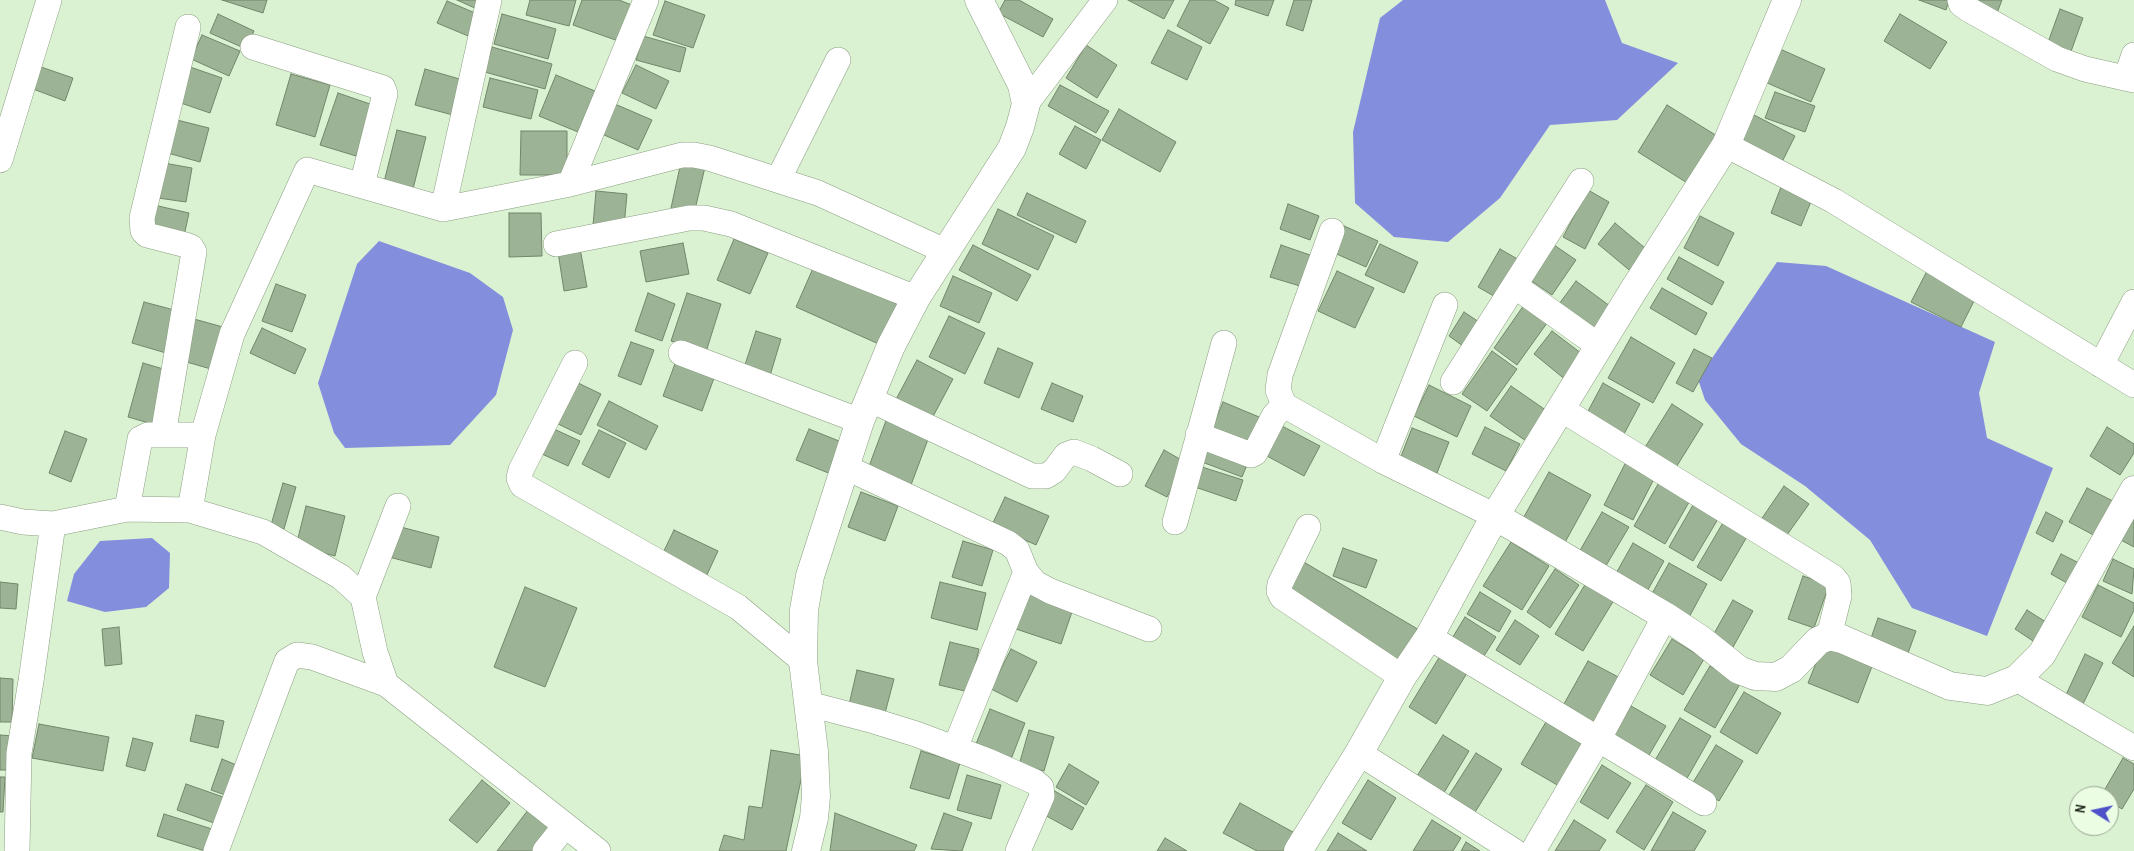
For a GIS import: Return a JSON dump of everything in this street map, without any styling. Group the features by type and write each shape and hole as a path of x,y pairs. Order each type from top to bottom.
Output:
{"street":[{"path":"0,160 49,0"},
{"path":"443,209 489,0"},
{"path":"570,184 646,0"},
{"path":"979,0 1022,85 1026,104"},
{"path":"806,851 814,818 816,796 814,752 803,661 804,610 810,576 865,410 891,346 916,298 1012,148 1026,104 1105,0"},
{"path":"1298,851 1359,754 1402,677 1429,637 1495,516 1599,346 1726,145 1787,0"},
{"path":"1960,0 1961,4 1968,9 2057,59 2085,69 2131,71"},
{"path":"163,435 194,252 191,247 186,245 147,234 143,231 142,218 188,27"},
{"path":"253,47 383,88 385,94 362,186"},
{"path":"778,180 838,60"},
{"path":"1726,145 1834,201 2134,385"},
{"path":"190,510 202,435 232,334 307,170 443,209 570,184 682,154 709,158 818,193 945,251"},
{"path":"1453,382 1516,286 1581,180"},
{"path":"556,244 689,218 704,218 731,224 916,298"},
{"path":"1332,231 1280,375 1278,390 1284,405 1382,461 1495,516 1665,616 1700,639 1739,670 1755,676 1776,677 1791,669 1818,641 1829,636 1842,639 1950,686 1987,691 2017,679 2042,654 2134,490"},
{"path":"1516,286 1599,346"},
{"path":"2101,365 2134,302"},
{"path":"1382,461 1445,305"},
{"path":"1175,522 1224,343"},
{"path":"681,353 865,410 1032,476 1046,476 1054,471 1066,455 1074,452 1120,474"},
{"path":"575,362 521,470 519,478 522,485 738,607 803,661"},
{"path":"1198,435 1251,455 1255,453 1274,416 1284,405"},
{"path":"1561,409 1832,577 1838,583 1839,596 1829,636"},
{"path":"128,509 140,439 148,435 202,435"},
{"path":"845,467 1008,543 1017,550 1026,572 1035,583 1050,591 1149,629"},
{"path":"386,684 375,652 363,597 398,506"},
{"path":"0,517 23,522 53,524 128,509 190,510 263,532 341,577 363,597"},
{"path":"17,851 19,753 53,524"},
{"path":"1308,527 1280,584 1279,591 1282,597 1402,677"},
{"path":"955,748 1026,572"},
{"path":"1533,851 1598,740 1665,616"},
{"path":"1429,637 1704,803"},
{"path":"216,851 287,661 297,655 312,658 386,684 598,851"},
{"path":"2017,679 2134,748"},
{"path":"809,704 874,721 955,748 1035,782 1041,787 1042,796 1039,807 1018,851"},
{"path":"1359,754 1514,851"},
{"path":"545,851 565,826"}],"water":[{"path":"1403,0 1605,0 1622,43 1678,63 1617,120 1550,125 1500,198 1448,242 1394,237 1355,203 1353,132 1380,18"},
{"path":"379,241 470,273 503,297 513,330 496,395 450,445 345,448 334,433 318,383 357,264"},
{"path":"1777,262 1826,266 1995,342 1979,393 1987,438 2053,468 1987,636 1912,608 1870,540 1805,486 1741,444 1705,400 1698,379"},
{"path":"152,538 170,553 169,588 146,607 105,612 67,601 74,574 100,541"}],"building":[{"path":"222,0 267,0 263,13"},
{"path":"457,0 482,0 477,9"},
{"path":"530,0 576,0 569,26 526,15"},
{"path":"582,0 619,0 637,7 624,43 573,25"},
{"path":"1005,0 1019,0 1053,19 1043,37 998,13"},
{"path":"1128,0 1174,0 1164,19"},
{"path":"1190,0 1214,0 1229,8 1210,44 1177,26"},
{"path":"1236,0 1274,0 1268,16 1235,5"},
{"path":"1294,0 1312,0 1303,31 1286,25"},
{"path":"1919,0 1949,0 1946,10"},
{"path":"1965,0 2002,0 1997,13"},
{"path":"447,1 482,16 473,38 437,23"},
{"path":"665,1 705,15 693,48 653,35"},
{"path":"2060,9 2083,18 2069,57 2046,48"},
{"path":"218,14 254,31 246,49 210,33"},
{"path":"502,14 556,29 548,59 494,44"},
{"path":"1900,14 1947,42 1930,69 1884,41"},
{"path":"1168,30 1202,47 1187,80 1151,63"},
{"path":"202,35 240,51 229,76 191,59"},
{"path":"643,36 686,48 680,72 636,60"},
{"path":"1086,45 1117,65 1097,98 1066,78"},
{"path":"492,47 552,64 545,89 485,72"},
{"path":"1780,49 1825,69 1811,102 1765,82"},
{"path":"636,65 669,81 656,109 622,93"},
{"path":"41,67 73,78 65,101 33,89"},
{"path":"190,67 222,78 210,113 178,102"},
{"path":"425,69 463,80 453,115 415,105"},
{"path":"291,74 330,85 315,137 276,125"},
{"path":"556,75 595,91 578,132 539,116"},
{"path":"490,78 538,90 531,119 483,107"},
{"path":"1060,85 1109,111 1096,133 1048,106"},
{"path":"1775,92 1815,106 1805,132 1765,118"},
{"path":"338,93 373,105 356,156 320,145"},
{"path":"615,104 652,120 638,150 602,134"},
{"path":"1667,105 1722,139 1692,186 1638,152"},
{"path":"1119,109 1176,142 1160,172 1102,140"},
{"path":"1752,114 1795,136 1782,162 1739,140"},
{"path":"173,119 209,128 200,162 164,152"},
{"path":"1075,126 1101,140 1086,169 1059,154"},
{"path":"397,130 426,137 413,189 384,182"},
{"path":"521,131 567,131 567,175 520,175"},
{"path":"681,162 705,167 694,214 671,208"},
{"path":"164,163 192,168 186,202 158,198"},
{"path":"1781,187 1812,199 1801,226 1771,213"},
{"path":"1588,190 1609,202 1585,249 1563,237"},
{"path":"596,191 627,194 624,227 593,225"},
{"path":"1027,193 1086,221 1076,243 1017,215"},
{"path":"1288,204 1319,216 1310,240 1280,229"},
{"path":"154,205 189,213 184,236 149,228"},
{"path":"998,209 1054,236 1038,270 982,244"},
{"path":"509,213 541,213 542,256 509,257"},
{"path":"1700,216 1734,233 1718,266 1684,248"},
{"path":"1615,223 1651,253 1634,274 1598,244"},
{"path":"1344,226 1378,241 1366,267 1332,252"},
{"path":"734,239 768,253 750,294 717,280"},
{"path":"683,243 689,274 646,282 640,251"},
{"path":"1380,244 1418,262 1404,293 1365,275"},
{"path":"973,245 1031,275 1017,301 959,270"},
{"path":"1281,245 1310,255 1300,286 1270,277"},
{"path":"1554,245 1576,260 1552,295 1530,280"},
{"path":"580,248 587,287 564,291 558,252"},
{"path":"1500,249 1521,261 1499,299 1478,287"},
{"path":"1679,257 1724,282 1712,305 1667,279"},
{"path":"814,266 899,305 881,345 796,307"},
{"path":"1337,271 1374,288 1355,328 1318,311"},
{"path":"1927,271 1976,297 1961,327 1911,302"},
{"path":"953,276 992,293 979,323 940,306"},
{"path":"1576,281 1614,309 1598,332 1559,304"},
{"path":"276,284 306,295 292,332 262,321"},
{"path":"1662,288 1707,313 1696,335 1650,308"},
{"path":"648,293 675,304 662,341 635,331"},
{"path":"687,293 721,304 706,352 671,341"},
{"path":"144,302 178,311 166,353 132,343"},
{"path":"1524,305 1547,323 1517,365 1494,348"},
{"path":"1464,312 1479,322 1463,346 1449,336"},
{"path":"949,316 985,333 965,374 929,357"},
{"path":"194,319 223,327 211,369 183,361"},
{"path":"262,328 306,349 295,374 250,353"},
{"path":"756,331 781,339 769,379 743,371"},
{"path":"1552,331 1586,357 1567,381 1534,354"},
{"path":"1631,337 1675,363 1653,403 1608,378"},
{"path":"631,342 654,350 641,385 618,376"},
{"path":"998,348 1033,363 1019,398 984,383"},
{"path":"1694,349 1712,358 1693,392 1676,383"},
{"path":"1492,351 1517,369 1487,411 1462,394"},
{"path":"679,353 718,367 702,411 663,396"},
{"path":"917,360 953,379 929,424 893,405"},
{"path":"143,363 170,371 156,425 128,417"},
{"path":"576,382 601,394 581,435 556,423"},
{"path":"1052,383 1083,396 1073,422 1041,409"},
{"path":"1603,383 1640,404 1624,434 1587,413"},
{"path":"1429,385 1471,406 1457,437 1414,416"},
{"path":"1511,386 1550,413 1529,443 1490,416"},
{"path":"609,401 658,426 646,450 597,425"},
{"path":"1223,402 1264,419 1249,453 1209,436"},
{"path":"1672,404 1703,424 1675,469 1644,449"},
{"path":"887,418 930,434 911,485 868,469"},
{"path":"1282,426 1320,446 1304,476 1267,456"},
{"path":"1485,427 1520,444 1506,471 1472,454"},
{"path":"2107,427 2134,444 2134,453 2120,475 2090,456"},
{"path":"1412,428 1449,442 1437,473 1400,459"},
{"path":"554,429 580,441 568,466 542,454"},
{"path":"809,429 844,443 831,474 796,460"},
{"path":"599,430 626,443 609,478 582,464"},
{"path":"65,431 87,439 71,482 49,473"},
{"path":"1209,444 1249,460 1242,477 1202,462"},
{"path":"1164,450 1185,462 1167,497 1145,486"},
{"path":"1627,460 1656,475 1633,520 1604,505"},
{"path":"1202,467 1243,480 1236,501 1195,487"},
{"path":"1549,472 1591,495 1563,546 1521,522"},
{"path":"1661,479 1692,497 1665,544 1634,526"},
{"path":"283,483 296,487 284,529 271,525"},
{"path":"1784,486 1809,504 1782,542 1758,524"},
{"path":"2087,488 2119,504 2101,539 2069,522"},
{"path":"861,492 898,506 885,541 848,527"},
{"path":"1005,497 1049,516 1036,545 992,525"},
{"path":"1693,505 1718,519 1693,561 1669,547"},
{"path":"306,506 345,516 335,556 296,546"},
{"path":"2134,510 2134,547 2119,539"},
{"path":"1602,512 1629,527 1604,569 1578,554"},
{"path":"2046,512 2063,521 2053,542 2036,533"},
{"path":"1724,521 1748,535 1721,581 1697,567"},
{"path":"397,526 439,537 431,568 389,557"},
{"path":"674,530 718,551 705,579 661,557"},
{"path":"963,541 993,550 982,586 952,577"},
{"path":"1511,542 1549,566 1522,610 1483,586"},
{"path":"1633,543 1664,561 1645,595 1614,577"},
{"path":"1343,548 1377,560 1366,588 1333,576"},
{"path":"2061,554 2085,566 2074,587 2051,574"},
{"path":"2113,559 2134,569 2132,594 2103,581"},
{"path":"1302,561 1421,631 1402,663 1284,592"},
{"path":"1669,563 1707,584 1687,621 1649,599"},
{"path":"1555,569 1579,585 1550,628 1527,612"},
{"path":"1803,576 1829,585 1814,628 1788,619"},
{"path":"0,582 18,584 16,609 0,608"},
{"path":"940,582 986,593 977,630 931,618"},
{"path":"1586,583 1614,600 1583,651 1555,634"},
{"path":"2098,585 2134,603 2134,610 2121,637 2082,617"},
{"path":"525,587 577,608 545,687 494,667"},
{"path":"1030,591 1074,606 1061,644 1016,629"},
{"path":"1480,592 1511,611 1499,632 1467,614"},
{"path":"1733,600 1753,611 1732,649 1712,637"},
{"path":"2027,610 2049,624 2036,643 2015,629"},
{"path":"1465,617 1496,637 1482,659 1451,640"},
{"path":"1878,618 1916,631 1907,656 1869,644"},
{"path":"1515,620 1539,636 1520,665 1496,650"},
{"path":"2134,626 2134,677 2112,663"},
{"path":"119,627 122,664 105,666 102,629"},
{"path":"1672,639 1704,659 1683,695 1650,675"},
{"path":"1825,641 1874,661 1858,703 1808,683"},
{"path":"950,642 979,649 969,692 939,685"},
{"path":"1011,649 1037,662 1017,702 991,689"},
{"path":"2085,654 2103,663 2082,706 2065,697"},
{"path":"1440,656 1467,673 1436,724 1409,707"},
{"path":"1588,661 1624,680 1596,731 1560,711"},
{"path":"1710,666 1740,684 1715,728 1684,710"},
{"path":"857,670 894,679 884,717 848,709"},
{"path":"0,678 13,679 12,722 0,722"},
{"path":"1744,692 1781,713 1757,754 1720,732"},
{"path":"1631,706 1666,726 1645,762 1610,741"},
{"path":"990,709 1025,723 1010,762 974,749"},
{"path":"196,715 224,721 218,748 190,741"},
{"path":"1680,718 1711,736 1686,780 1654,762"},
{"path":"1546,722 1584,745 1559,786 1521,764"},
{"path":"39,724 109,737 103,771 32,758"},
{"path":"1029,730 1054,737 1044,771 1019,765"},
{"path":"0,735 14,736 12,770 0,770"},
{"path":"1443,735 1469,751 1442,796 1415,779"},
{"path":"133,738 153,743 145,771 126,766"},
{"path":"1716,745 1743,761 1719,801 1692,784"},
{"path":"771,750 806,756 786,851 719,851 724,835 744,840 749,806 762,808"},
{"path":"921,751 960,763 949,799 910,788"},
{"path":"1476,753 1502,769 1472,817 1446,800"},
{"path":"2123,758 2134,764 2134,789 2122,809 2119,807 2119,786 2107,786"},
{"path":"222,759 239,766 228,796 211,790"},
{"path":"1069,764 1099,782 1086,805 1056,787"},
{"path":"1602,765 1631,783 1608,819 1580,802"},
{"path":"967,775 1001,785 991,819 957,810"},
{"path":"0,777 5,777 3,812 0,812"},
{"path":"482,780 510,803 477,843 449,820"},
{"path":"1368,780 1396,798 1371,840 1342,823"},
{"path":"186,784 226,798 217,824 177,810"},
{"path":"1646,785 1673,802 1644,850 1616,832"},
{"path":"1053,790 1084,808 1072,830 1041,813"},
{"path":"1240,803 1302,837 1294,851 1257,851 1223,833"},
{"path":"528,810 553,829 536,851 497,851"},
{"path":"1673,812 1706,831 1694,851 1651,851"},
{"path":"835,813 917,845 914,851 830,851"},
{"path":"944,813 972,823 962,851 931,849"},
{"path":"164,814 212,829 205,851 157,836"},
{"path":"1432,820 1461,838 1453,851 1413,851"},
{"path":"1574,820 1606,840 1599,851 1555,851"},
{"path":"1338,833 1367,851 1327,851"},
{"path":"1165,838 1187,851 1157,851"},
{"path":"1466,842 1480,851 1461,851"}]}
